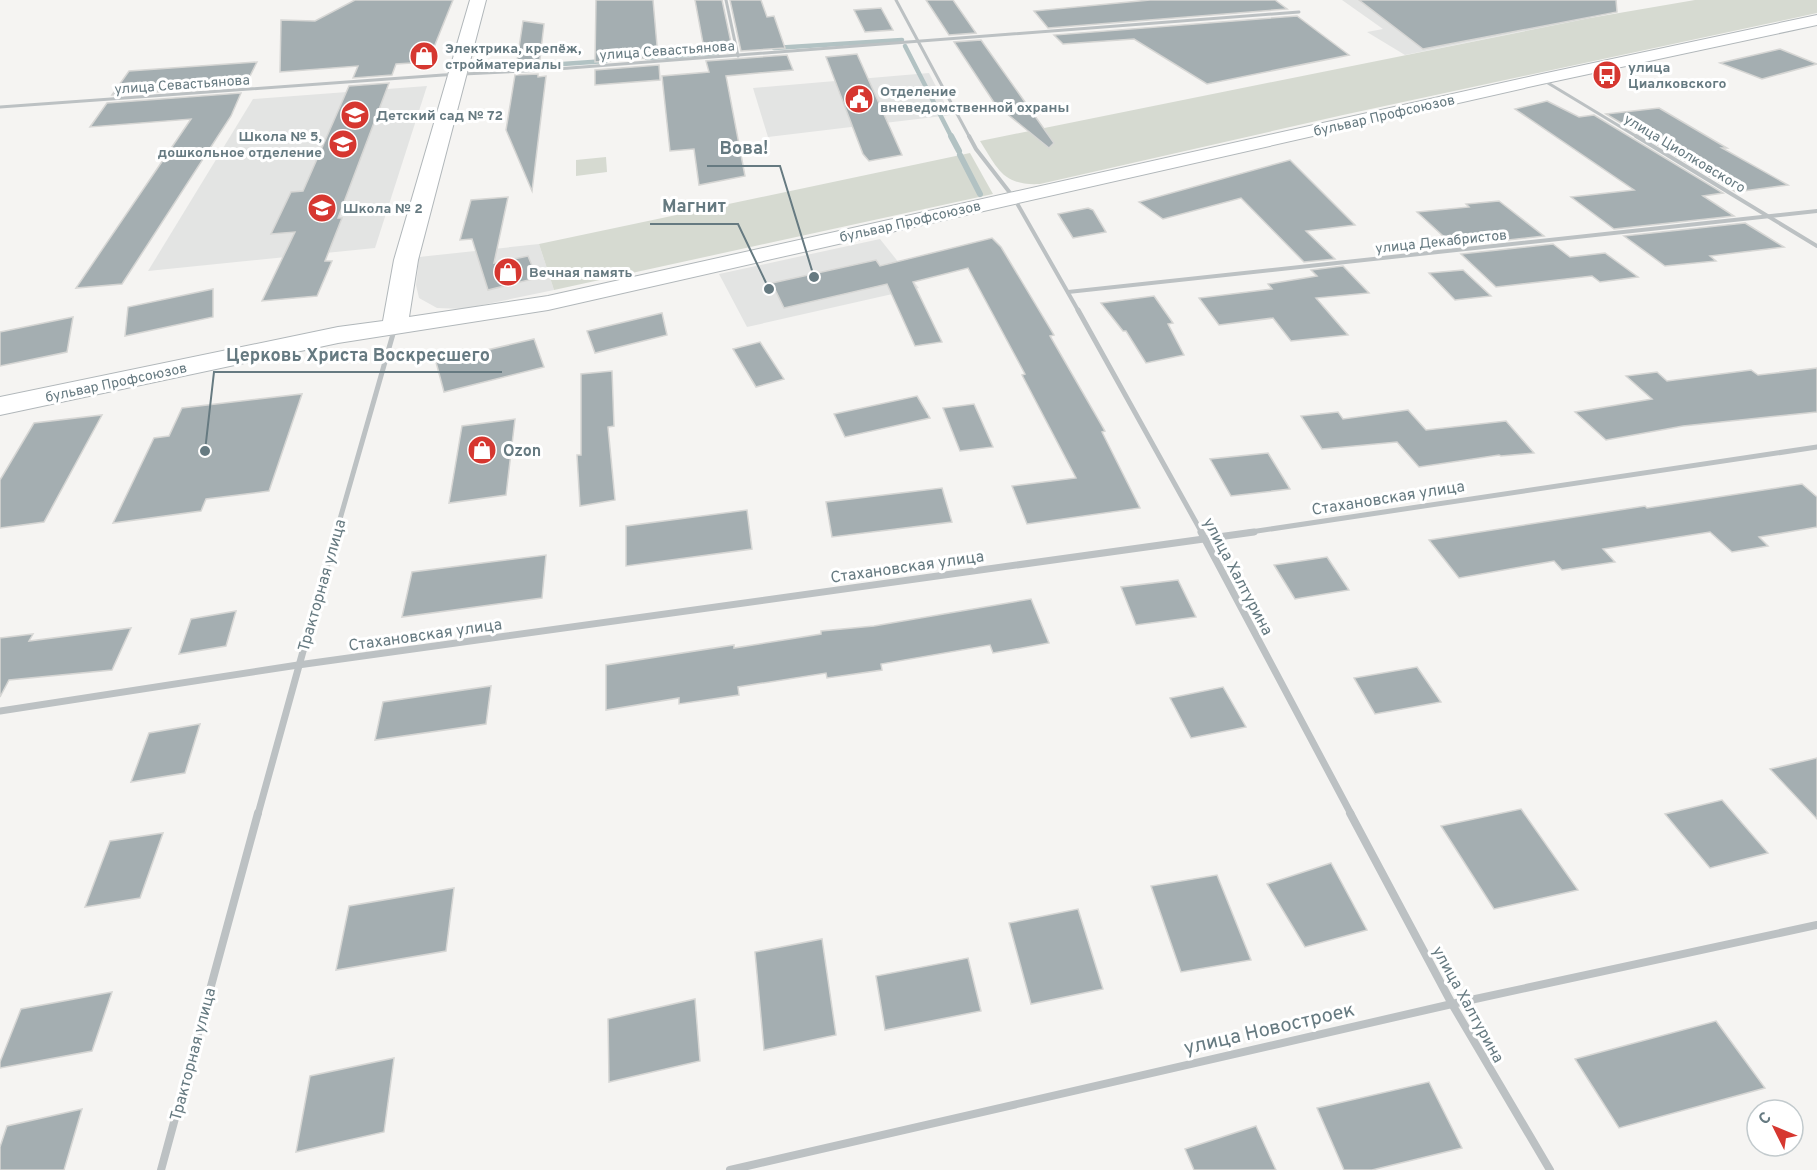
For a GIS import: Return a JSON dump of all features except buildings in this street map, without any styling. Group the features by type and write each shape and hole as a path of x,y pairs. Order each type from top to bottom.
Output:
{"main road":[{"name":"Тракторная улица","path":"396,326 406,260 478,0"},
{"name":"бульвар Профсоюзов","path":"0,406 338,335 548,303 1542,79 1817,20"}],"street":[{"path":"726,0 738,56"},
{"name":"улица Халтурина","path":"896,0 917,43 976,149 1014,198 1068,292 1205,538 1452,1004 1550,1170"},
{"name":"улица Севастьянова","path":"0,107 917,43 1299,12"},
{"name":"улица Циолковского","path":"1542,79 1817,246"},
{"name":"улица Декабристов","path":"1068,292 1817,211"},
{"name":"Тракторная улица","path":"161,1170 298,665 396,326"},
{"name":"Стахановская улица","path":"0,711 298,665 1205,538 1817,447"},
{"name":"улица Новостроек","path":"730,1170 1452,1004 1817,925"}],"shaded area":[{"path":"1342,0 1557,0 1590,18 1405,55 1367,32 1383,29"},
{"path":"1695,0 1817,0 1817,13 1343,115 1040,184 1018,182 1003,174 980,141 1590,18"},
{"path":"929,73 951,115 768,137 753,88"},
{"path":"427,86 375,248 148,271 253,99"},
{"path":"970,153 993,194 554,290 539,244"},
{"path":"606,157 607,172 576,176 576,160"},
{"path":"880,239 919,288 747,327 719,274"},
{"path":"539,244 554,290 463,309 437,308 419,298 416,285 419,257"}],"waterway":[{"path":"774,48 902,40"},
{"path":"905,46 952,138"},
{"path":"647,58 717,53"},
{"path":"489,69 606,61"},
{"path":"951,136 959,151"},
{"path":"960,155 980,194"}],"place":[{"name":"Электрика, крепёж, стройматериалы","path":"424,56"},
{"name":"улица Циалковского","path":"1607,75"},
{"name":"Отделение вневедомственной охраны","path":"859,99"},
{"name":"Детский сад № 72","path":"355,115"},
{"name":"Школа № 5, дошкольное отделение","path":"343,144"},
{"name":"Школа № 2","path":"322,208"},
{"name":"Вечная память","path":"508,272"},
{"name":"Вова!","path":"814,277"},
{"name":"Магнит","path":"769,289"},
{"name":"Ozon","path":"482,450"},
{"name":"Церковь Христа Воскресшего","path":"205,451"}]}
